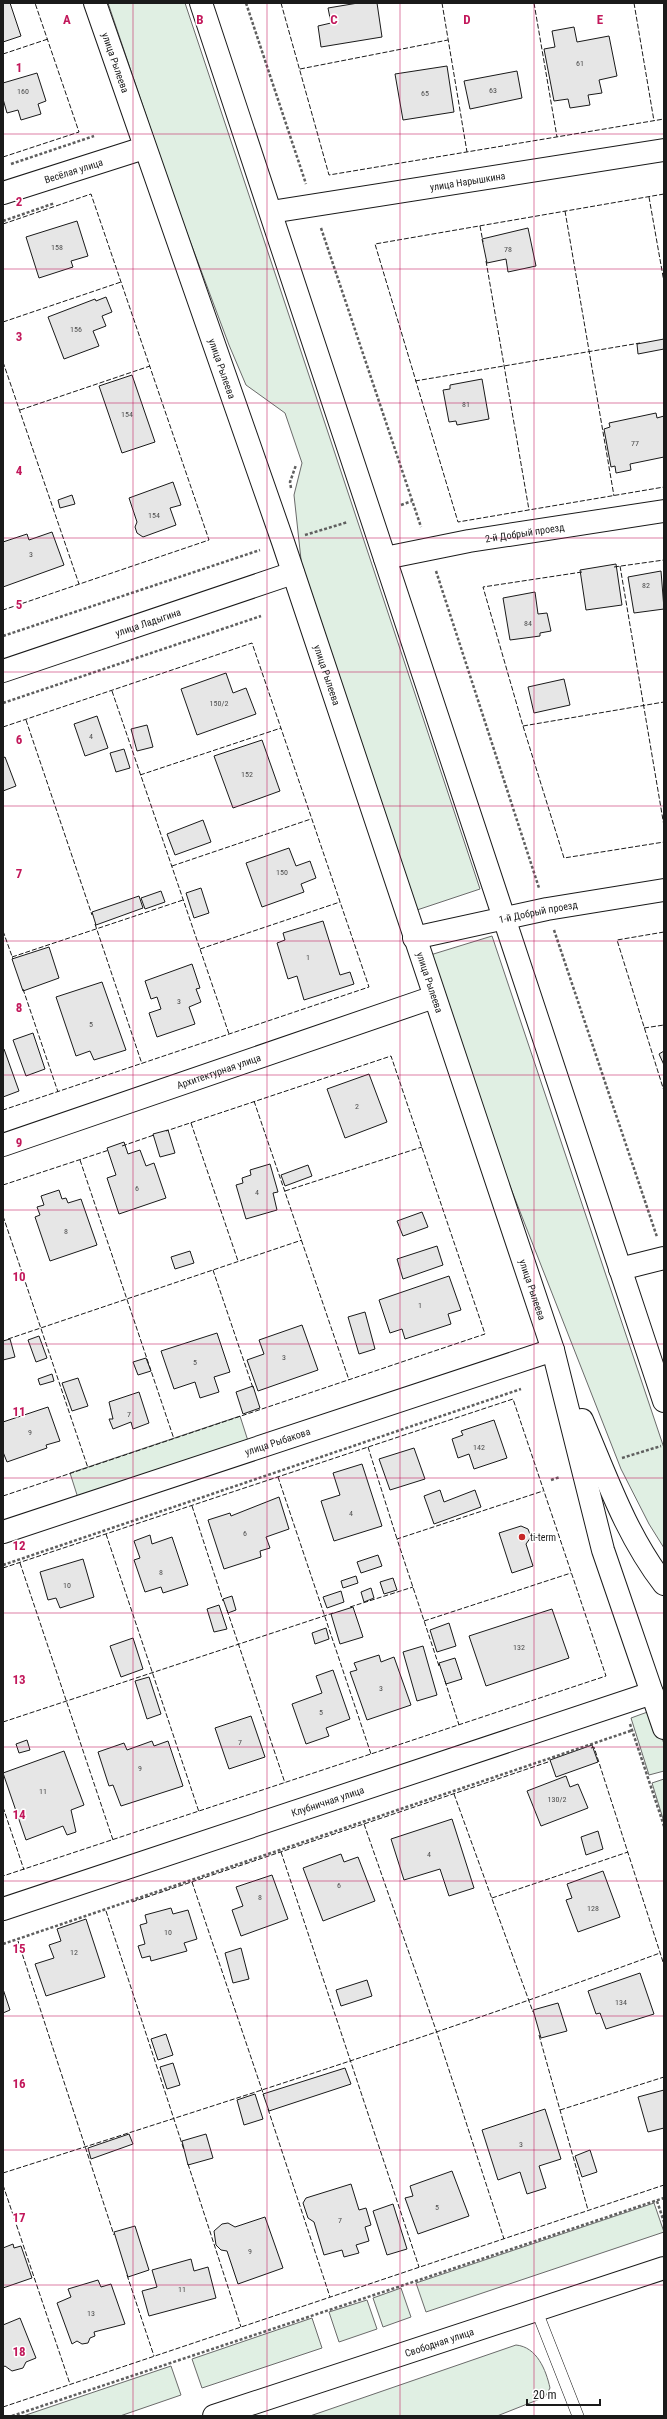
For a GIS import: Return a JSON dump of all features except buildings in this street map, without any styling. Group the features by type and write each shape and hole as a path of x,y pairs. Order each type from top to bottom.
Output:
{"street":[{"name":"улица Рылеева","path":"95,3 144,148 293,573 553,1350 619,1508 642,1551 664,1584"},
{"path":"201,3 664,1401"},
{"name":"Весёлая улица","path":"3,193 144,148"},
{"name":"улица Нарышкина","path":"271,212 664,150"},
{"name":"2-й Добрый проезд","path":"385,558 428,549 664,511"},
{"name":"улица Ладыгина","path":"3,671 293,573"},
{"name":"1-й Добрый проезд","path":"414,938 547,909 664,890"},
{"name":"Архитектурная улица","path":"3,1145 434,998"},
{"path":"620,1269 664,1258"},
{"name":"улица Рылеева","path":"553,1350 604,1550 664,1728"},
{"name":"улица Рыбакова","path":"3,1532 553,1350"},
{"name":"Клубничная улица","path":"3,1909 652,1693"},
{"name":"Свободная улица","path":"214,2416 664,2268"}],"lane":[{"path":"536,2309 578,2416"}],"path":[{"path":"246,3 664,1258"},
{"path":"3,166 94,136"},
{"path":"401,505 412,501"},
{"path":"298,538 354,520"},
{"path":"3,636 263,549"},
{"path":"3,703 261,616"},
{"path":"3,1565 521,1389"},
{"path":"617,1459 661,1446"},
{"path":"623,1702 664,1826"},
{"path":"3,1944 632,1730"},
{"path":"12,2416 664,2198"},
{"path":"657,2201 664,2222"}],"green space":[{"path":"108,3 185,3 480,889 414,911 303,578 294,495 302,463 285,413 246,385 229,345 175,201"},
{"path":"492,936 664,1448 664,1548 649,1524 621,1469 466,1074 427,956"},
{"path":"240,1416 249,1444 78,1498 70,1473"},
{"path":"653,1710 664,1744 664,1771 649,1775 631,1718"},
{"path":"664,1779 664,1822 652,1783"},
{"path":"654,2203 664,2232 426,2312 416,2283"},
{"path":"401,2288 411,2317 383,2327 373,2298"},
{"path":"367,2300 377,2329 339,2342 329,2312"},
{"path":"312,2318 322,2348 202,2388 192,2359"},
{"path":"516,2345 530,2350 539,2360 546,2374 550,2388 545,2397 497,2416 310,2416"},
{"path":"171,2366 181,2395 120,2416 23,2416"}],"fence":[{"path":"3,157 79,132 35,3"},
{"path":"281,3 329,175 664,119"},
{"path":"442,3 467,152"},
{"path":"534,3 557,137"},
{"path":"634,3 654,121"},
{"path":"3,54 48,39"},
{"path":"300,69 448,40"},
{"path":"3,224 91,194 209,540 3,610"},
{"path":"664,194 375,244 458,522 664,487"},
{"path":"649,197 664,282"},
{"path":"565,211 614,496"},
{"path":"480,226 483,242"},
{"path":"486,261 529,510"},
{"path":"3,322 121,282"},
{"path":"415,381 640,343"},
{"path":"3,362 79,584"},
{"path":"20,410 150,366"},
{"path":"614,567 664,560"},
{"path":"620,566 664,826"},
{"path":"582,572 483,587 523,726 564,858 664,842"},
{"path":"3,727 252,643 369,987 3,1110"},
{"path":"112,691 229,1034"},
{"path":"523,726 664,702"},
{"path":"26,720 92,915"},
{"path":"140,775 281,728"},
{"path":"172,866 311,819"},
{"path":"12,957 183,900"},
{"path":"200,949 340,902"},
{"path":"95,924 142,1064"},
{"path":"3,931 13,959"},
{"path":"664,932 617,940 664,1091"},
{"path":"23,989 58,1092"},
{"path":"644,1028 664,1025"},
{"path":"3,1496 485,1334 391,1056 166,1131"},
{"path":"254,1101 349,1380"},
{"path":"191,1123 238,1261"},
{"path":"122,1146 154,1135"},
{"path":"285,1191 422,1147"},
{"path":"3,1185 109,1150"},
{"path":"80,1160 174,1439"},
{"path":"3,1216 88,1468"},
{"path":"8,1339 302,1240"},
{"path":"213,1270 253,1388"},
{"path":"3,1568 513,1399 606,1676 3,1876"},
{"path":"368,1447 397,1539"},
{"path":"278,1477 371,1754"},
{"path":"439,1666 397,1539 543,1491"},
{"path":"192,1506 223,1601"},
{"path":"106,1534 199,1812"},
{"path":"20,1563 113,1840"},
{"path":"424,1621 571,1573"},
{"path":"350,1607 413,1587"},
{"path":"227,1610 285,1783"},
{"path":"3,1722 333,1613"},
{"path":"445,1681 459,1725"},
{"path":"591,1748 594,1747 664,1965"},
{"path":"132,1902 551,1761"},
{"path":"454,1794 533,2012"},
{"path":"3,1807 24,1870"},
{"path":"364,1824 437,2033 504,2239"},
{"path":"281,1852 419,2267"},
{"path":"492,1898 628,1852"},
{"path":"192,1882 264,2096"},
{"path":"106,1911 184,2150"},
{"path":"18,1941 114,2235"},
{"path":"3,2173 250,2094 415,2039 660,1953"},
{"path":"539,2035 588,2210"},
{"path":"560,2110 664,2077"},
{"path":"268,2109 330,2297"},
{"path":"188,2164 241,2327"},
{"path":"3,2185 70,2384"},
{"path":"3,2407 664,2185"},
{"path":"127,2275 154,2356"}],"place":[{"name":"ti-term","path":"522,1537"}]}
